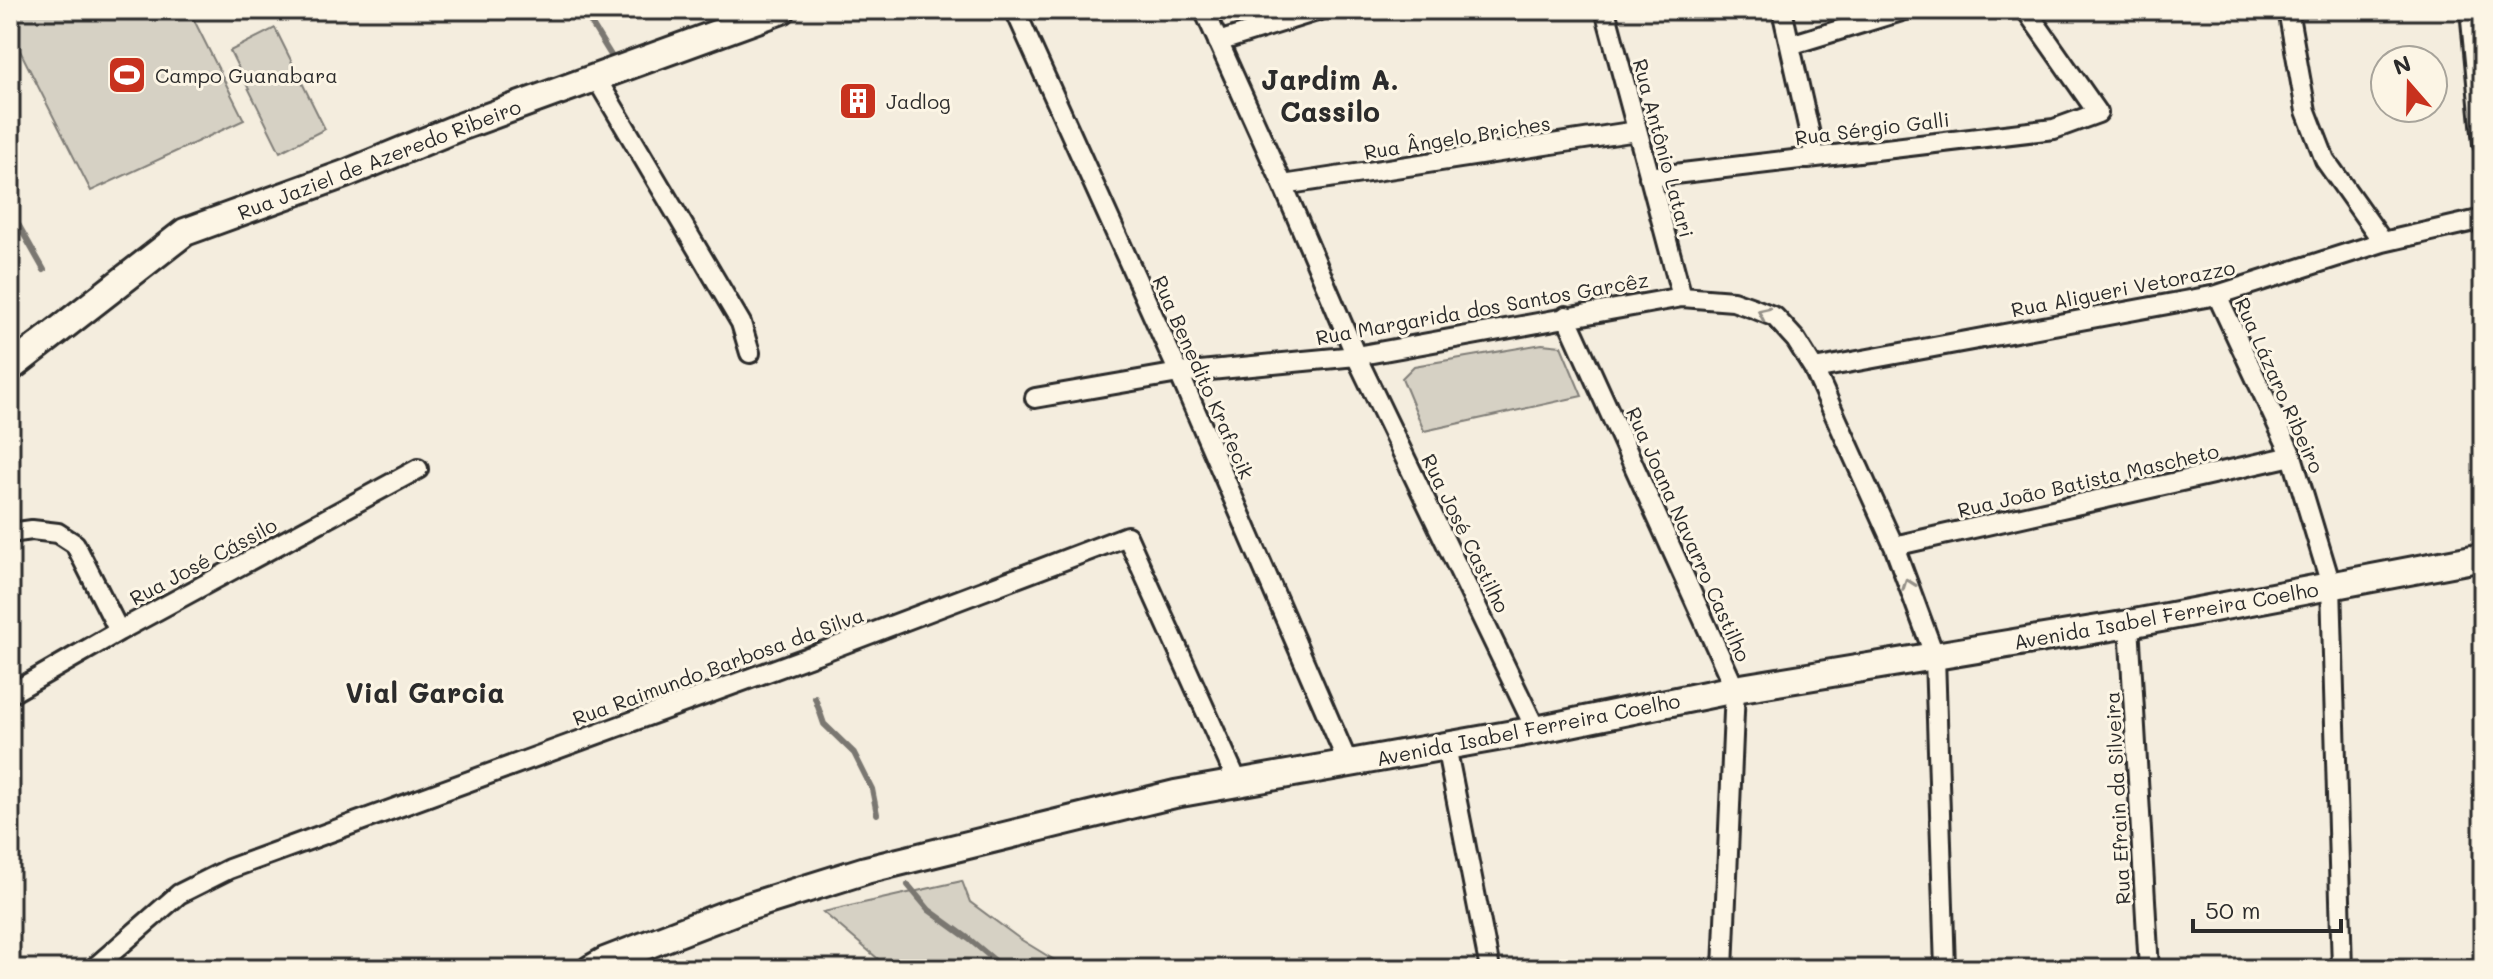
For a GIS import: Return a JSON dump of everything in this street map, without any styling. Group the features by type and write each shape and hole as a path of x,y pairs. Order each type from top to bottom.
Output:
{"street":[{"name":"Rua Jaziel de Azeredo Ribeiro","path":"10,368 185,232 345,174 457,128 782,10"},
{"name":"Rua Benedito Krafecik","path":"1015,10 1179,373 1348,763"},
{"name":"Rua José Castilho","path":"1204,10 1356,356 1536,730"},
{"path":"1218,42 1320,10"},
{"name":"Rua Antônio Latari","path":"1605,10 1682,297"},
{"path":"1782,10 1815,157"},
{"path":"1790,45 1905,10"},
{"name":"Rua Sérgio Galli","path":"1649,177 2054,129 2098,113 2026,10"},
{"path":"2288,10 2306,111 2315,136 2325,160 2383,242"},
{"path":"2470,10 2483,144"},
{"path":"596,78 741,323 750,353"},
{"name":"Rua Ângelo Briches","path":"1283,185 1637,131"},
{"name":"Rua Aligueri Vetorazzo","path":"1814,369 2217,295 2383,242 2483,219"},
{"name":"Rua Lázaro Ribeiro","path":"2217,295 2292,456 2331,585 2342,969"},
{"name":"Rua Margarida dos Santos Garcêz","path":"1035,398 1179,373 1356,356 1682,297 1733,301 1775,317 1796,340 1814,369 1894,546 1935,657 1945,969"},
{"name":"Rua Joana Navarro Castilho","path":"1566,316 1735,689 1723,969"},
{"name":"Rua João Batista Mascheto","path":"1894,546 2292,456"},
{"name":"Rua José Cássilo","path":"10,694 119,631 418,469"},
{"path":"10,533 32,530 58,533 75,544 119,631"},
{"name":"Rua Raimundo Barbosa da Silva","path":"93,969 179,894 229,869 822,652 1127,536 1238,783"},
{"name":"Avenida Isabel Ferreira Coelho","path":"603,966 735,911 866,870 1175,794 1536,730 1735,689 2129,624 2483,557"},
{"name":"Rua Efrain da Silveira","path":"2129,624 2149,969"},
{"path":"1446,746 1490,969"}],"shaded area":[{"name":"Campo Guanabara","path":"10,10 189,10 244,120 91,191 10,31"},
{"path":"275,28 325,129 280,152 230,51"},
{"path":"1542,344 1561,346 1582,396 1424,431 1402,378 1414,366"},
{"path":"962,881 970,902 1020,939 1069,969 890,969 823,912"}],"waterway":[{"path":"583,10 612,57"},
{"path":"10,210 44,270"},
{"path":"815,698 824,724 854,753 872,789 877,814"},
{"path":"908,885 929,910 1005,969"}],"place":[{"name":"Campo Guanabara","path":"127,75"},
{"name":"Jadlog","path":"858,101"}],"district":[{"name":"Jardim A. Cassilo","path":"1330,95"},
{"name":"Vial Garcia","path":"425,692"}]}
